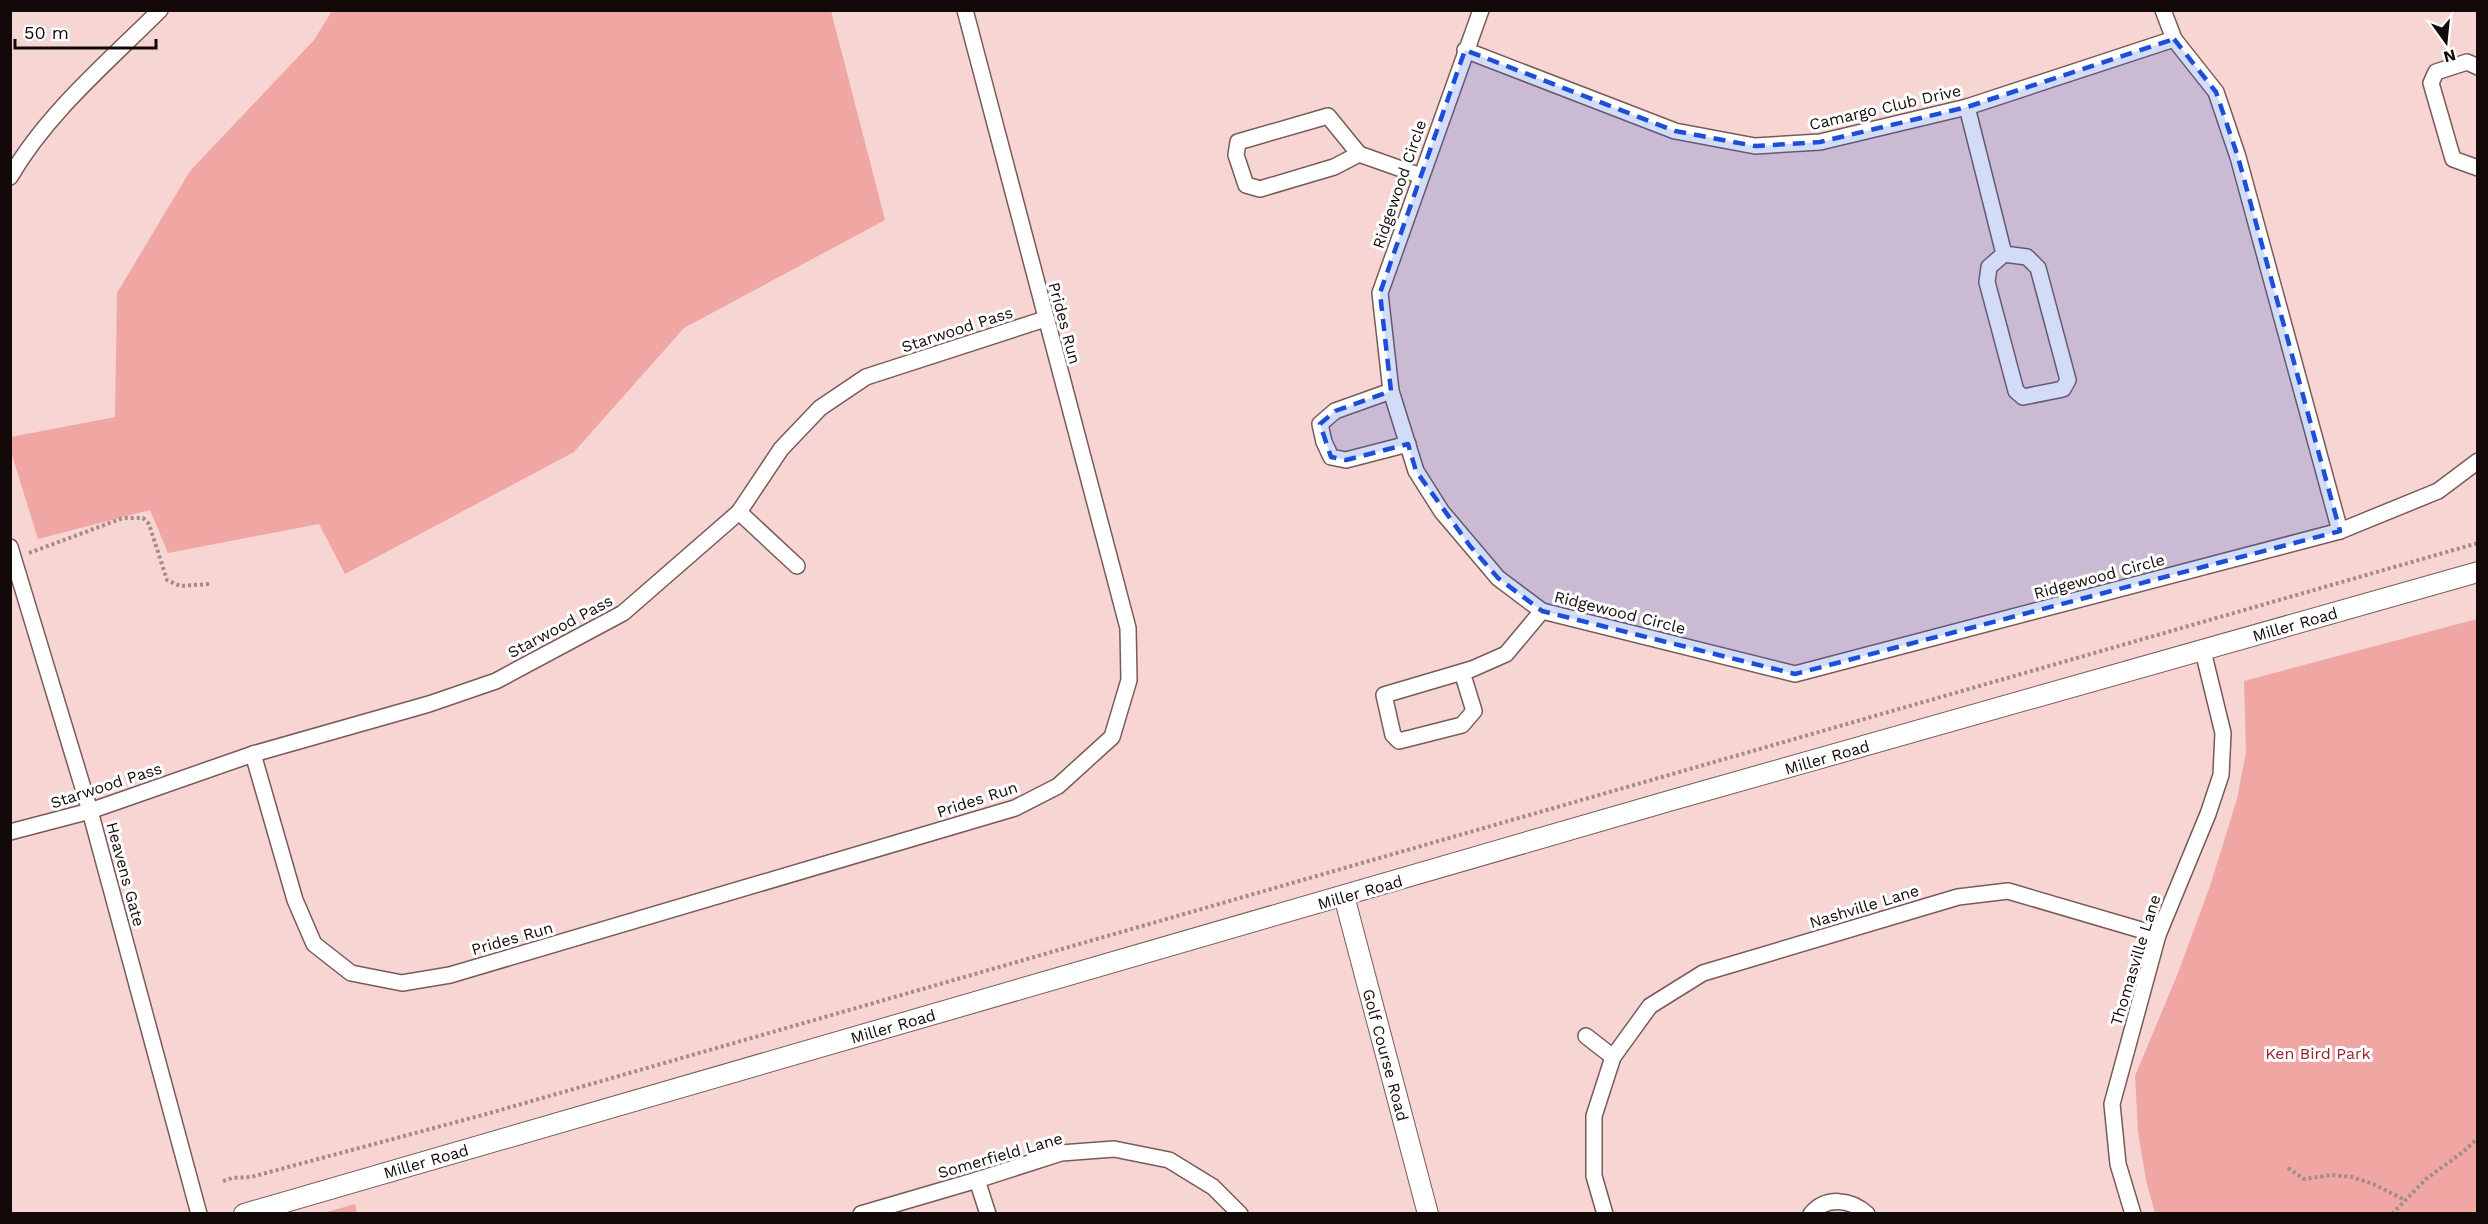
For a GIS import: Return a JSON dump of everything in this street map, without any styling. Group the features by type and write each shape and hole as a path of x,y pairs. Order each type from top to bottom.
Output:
{"street":[{"path":"10,177 19,162 56,116 160,10"},
{"name":"Prides Run","path":"253,754 295,900 314,944 351,973 402,983 450,975 1004,812 1059,786 1112,737 1129,680 1128,628 965,10"},
{"name":"Ridgewood Circle","path":"1481,10 1380,293 1391,391 1416,471 1442,512 1498,578 1542,610 1795,674 2340,531 2438,491 2478,461"},
{"path":"2163,10 2174,39 2216,92 2238,158 2340,531"},
{"name":"Camargo Club Drive","path":"1466,50 1676,131 1755,146 1820,142 1967,107 2174,39"},
{"path":"2478,67 2467,62 2436,72 2431,83 2453,159 2478,168"},
{"path":"1967,107 2004,254"},
{"path":"1359,154 1335,167 1260,189 1246,185 1236,154 1238,142 1328,116 1359,154 1421,176"},
{"path":"2004,254 2027,257 2038,268 2068,380 2063,389 2023,397 2016,391 1987,282 1989,267 2004,254"},
{"name":"Starwood Pass","path":"10,832 90,812 253,754 429,704 496,681 623,613 739,512 781,449 820,408 866,377 1045,319"},
{"path":"1391,391 1335,411 1320,424 1324,442 1330,457 1346,460 1408,444"},
{"path":"739,512 797,566"},
{"name":"Heavens Gate","path":"12,553 90,812 199,1214"},
{"name":"Miller Road","path":"244,1214 1344,896 2478,572"},
{"path":"1462,672 1474,711 1462,725 1400,741 1393,735 1384,695 1462,672 1506,654 1542,610"},
{"name":"Thomasville Lane","path":"2133,1214 2118,1164 2112,1104 2158,935 2208,814 2221,775 2223,733 2203,651"},
{"name":"Nashville Lane","path":"1605,1214 1594,1176 1594,1116 1613,1058 1650,1006 1703,973 1958,897 2008,891 2158,935"},
{"name":"Golf Course Road","path":"1344,896 1428,1214"},
{"path":"1586,1036 1613,1058"},
{"name":"Somerfield Lane","path":"861,1214 1061,1153 1114,1149 1169,1160 1213,1187 1240,1214"},
{"path":"977,1180 988,1214"},
{"path":"1811,1214 1829,1202 1849,1202 1867,1214"}],"path":[{"path":"12,553 123,518 143,518 149,524 166,580 180,586 210,584"},
{"path":"224,1181 251,1177 501,1110 2478,543"},
{"path":"2392,1214 2426,1179 2478,1138"},
{"path":"2288,1168 2304,1179 2332,1175 2352,1177 2373,1184 2405,1200"}],"highlighted area":[{"path":"2174,39 2216,92 2238,157 2340,531 1795,674 1542,611 1498,578 1470,546 1416,471 1408,444 1346,460 1331,457 1320,424 1335,411 1391,391 1380,293 1465,50 1675,131 1755,146 1820,142 1967,107"}],"green space":[{"path":"332,11 831,11 885,220 684,328 574,452 345,574 319,524 168,553 150,510 38,539 11,452 11,437 115,417 117,293 190,171 314,40"},
{"name":"Ken Bird Park","path":"2477,619 2477,1213 2155,1213 2146,1180 2138,1132 2135,1076 2178,973 2210,886 2237,799 2246,752 2244,681"},
{"path":"355,1204 357,1213 324,1213"}]}
